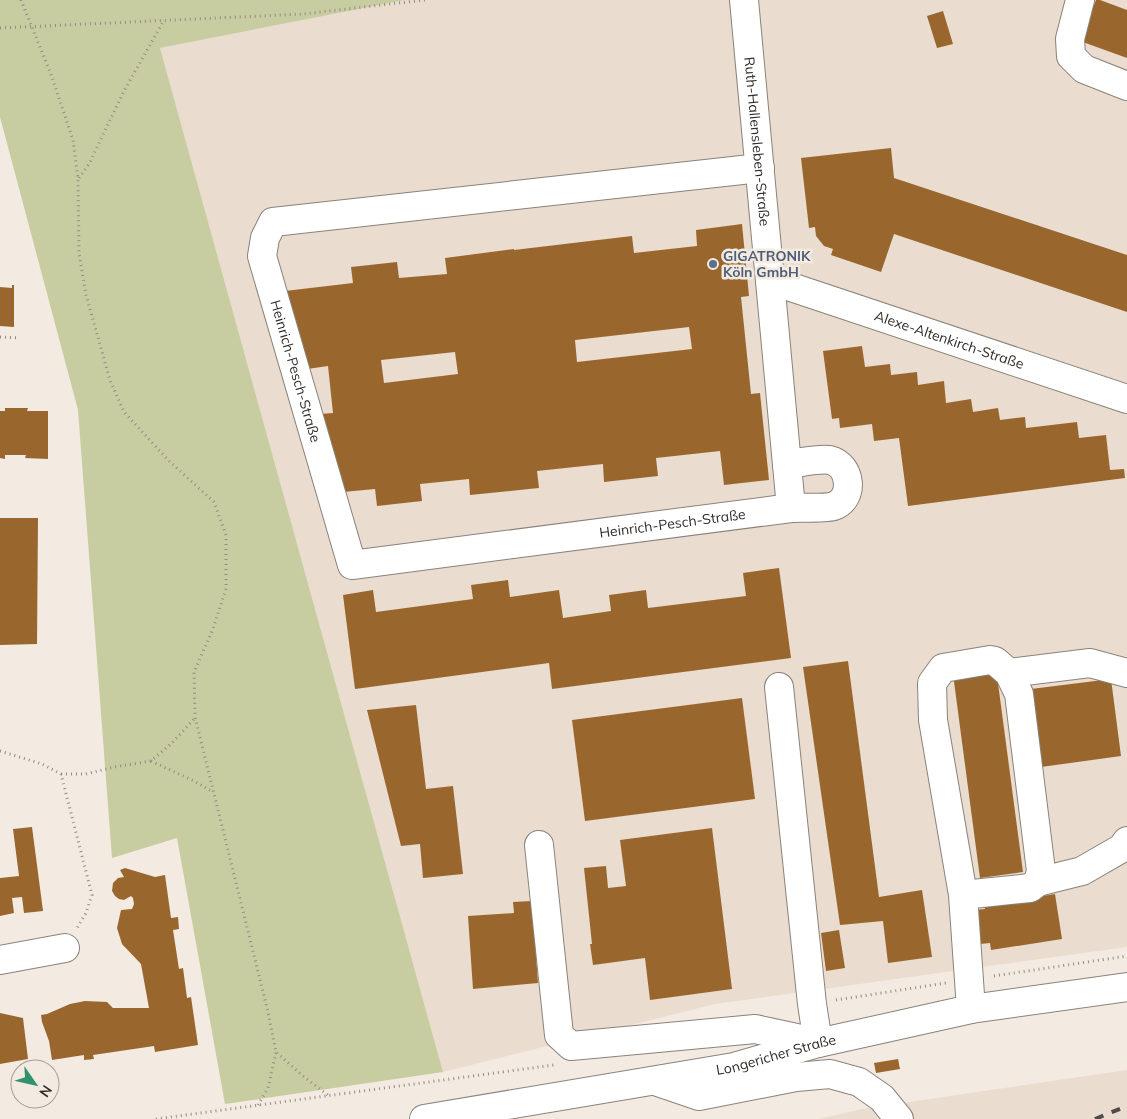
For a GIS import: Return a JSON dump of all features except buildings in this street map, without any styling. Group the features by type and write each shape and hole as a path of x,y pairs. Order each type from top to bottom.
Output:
{"street":[{"name":"Ruth-Hallensleben-Straße","path":"744,0 791,508"},
{"path":"1080,0 1070,39 1071,56 1084,69 1127,86"},
{"name":"Heinrich-Pesch-Straße","path":"760,168 273,222 266,238 262,256 352,565 791,508"},
{"name":"Alexe-Altenkirch-Straße","path":"770,280 1127,399"},
{"path":"787,464 828,460 836,463 844,470 848,478 848,488 845,496 834,506 791,508"},
{"path":"971,1009 963,895 933,720 932,683 943,668 990,660 1000,665 1009,673 1019,694 1041,871 1038,882"},
{"path":"1009,673 1090,663 1127,673"},
{"path":"539,845 559,1035 571,1046 755,1029 818,1043 812,1004 780,687"},
{"path":"963,895 1030,888 1038,882 1082,871 1122,848 1127,842"},
{"path":"0,960 65,948"},
{"name":"Longericher Straße","path":"424,1119 452,1116 734,1067 818,1043 971,1009 1127,987"},
{"path":"655,1081 699,1096 796,1077 830,1074 859,1082 882,1098 899,1119"}],"path":[{"path":"21,0 73,140 78,179 79,253 86,296 110,380 124,412 169,462 214,502 226,535 226,589 213,629 194,672 195,717 268,1012 276,1052 268,1088 258,1105"},
{"path":"0,28 30,25 303,14 425,0"},
{"path":"78,179 89,164 124,91 164,20"},
{"path":"0,337 20,338"},
{"path":"0,751 42,764 61,774 86,774 151,761 172,743 195,717"},
{"path":"151,761 213,792"},
{"path":"61,774 92,895 86,913 65,948"},
{"path":"812,1004 874,993 1127,956"},
{"path":"276,1052 329,1096"},
{"path":"156,1119 561,1064"}],"shaded area":[{"path":"405,0 1127,0 1127,947 715,1004 443,1072 160,48"},
{"path":"1127,1070 1127,1119 818,1119 862,1109"}],"green space":[{"path":"0,0 405,0 160,48 443,1072 225,1104 177,838 112,858 78,410 0,117"}],"railway":[{"path":"1095,1119 1127,1106"}],"place":[{"name":"GIGATRONIK Köln GmbH","path":"713,264"}]}
